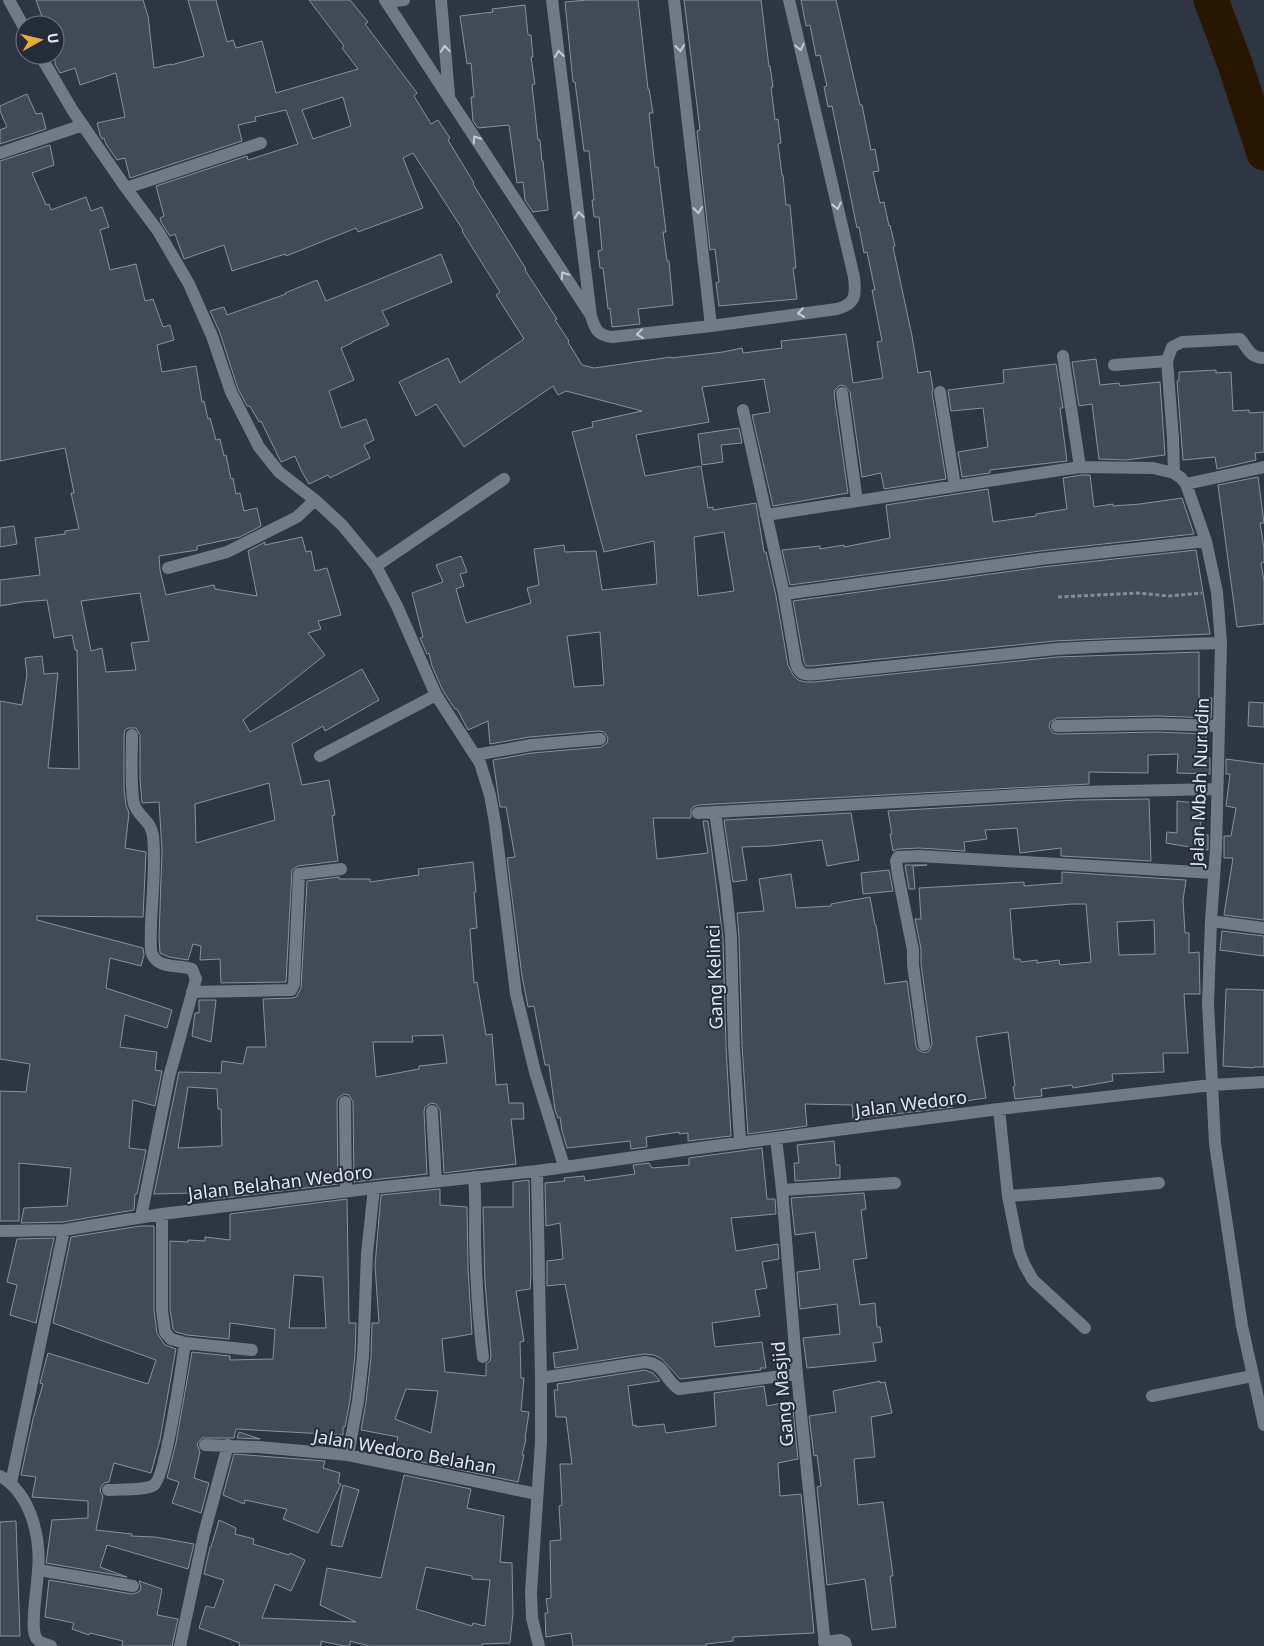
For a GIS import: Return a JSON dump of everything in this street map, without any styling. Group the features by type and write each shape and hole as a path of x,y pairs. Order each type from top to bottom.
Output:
{"street":[{"path":"9,0 17,15"},
{"path":"404,0 386,1 591,316 598,332 603,336 612,337 837,309 852,303 854,277 789,0"},
{"path":"441,0 449,98"},
{"path":"552,0 591,316"},
{"path":"674,0 710,326"},
{"path":"46,65 126,188 158,231 189,284 212,336 231,392 259,447 308,508 342,525 376,566 397,606 436,695 475,755 485,778 495,823 516,994 536,1072 564,1166"},
{"path":"0,153 83,124"},
{"path":"126,188 261,142"},
{"path":"1174,473 1166,361 1172,347 1177,344 1234,338 1240,339 1252,356 1264,358"},
{"path":"1063,356 1080,467"},
{"path":"1114,365 1166,361"},
{"path":"940,392 955,486"},
{"path":"842,393 857,501"},
{"path":"743,410 784,594 796,664 799,671 806,675 1056,649 1221,643"},
{"path":"766,515 1080,467 1154,468 1174,473 1186,484 1264,467"},
{"path":"376,566 504,479"},
{"name":"Jalan Mbah Nurudin","path":"1186,484 1206,541 1217,592 1221,643 1216,849 1208,1003 1215,1144 1242,1326 1264,1424"},
{"path":"168,568 227,552 308,508"},
{"path":"784,594 1041,559 1206,541"},
{"path":"320,756 436,695"},
{"path":"1056,726 1158,724 1218,726"},
{"path":"132,735 133,797 136,809 149,823 153,836 151,951 154,959 159,964 192,969 196,979 169,1076 141,1217"},
{"path":"475,755 523,746 600,739"},
{"path":"698,813 1077,792 1217,789"},
{"name":"Gang Kelinci","path":"715,812 731,937 734,1046 740,1142"},
{"path":"924,1045 913,964 913,950 896,861 898,857 919,856 1214,873"},
{"path":"192,992 292,990 294,984 299,874 340,869"},
{"path":"1211,921 1264,928"},
{"name":"Jalan Wedoro","path":"564,1166 998,1109 1212,1085 1264,1082"},
{"path":"345,1102 346,1191"},
{"path":"998,1109 1008,1196 1019,1251 1028,1272 1046,1293 1085,1328"},
{"path":"432,1111 436,1181"},
{"name":"Gang Masjid","path":"776,1138 824,1644"},
{"name":"Jalan Belahan Wedoro","path":"0,1231 64,1230 162,1214 564,1166"},
{"path":"536,1170 541,1442 531,1592 532,1618 539,1646"},
{"path":"474,1177 476,1196 477,1306 483,1357"},
{"path":"782,1190 895,1183"},
{"path":"1008,1196 1159,1183"},
{"path":"348,1455 358,1401 363,1358 368,1254 374,1188"},
{"path":"162,1214 162,1310 163,1326 168,1336 185,1343 252,1350"},
{"path":"51,1646 37,1640 34,1628 38,1548 34,1525 22,1495 6,1479 64,1230"},
{"path":"108,1490 146,1488 156,1483 177,1400 185,1343"},
{"path":"541,1378 645,1362 660,1367 679,1389 797,1374"},
{"path":"1152,1396 1252,1376"},
{"name":"Jalan Wedoro Belahan","path":"205,1445 289,1449 348,1455 537,1494"},
{"path":"180,1646 204,1534 228,1446"},
{"path":"38,1570 132,1586"},
{"path":"824,1644 841,1640 845,1642 846,1646"}],"path":[{"path":"1058,597 1138,593 1168,596 1217,592"}],"building":[{"path":"36,0 143,0 148,16 154,68 204,56 188,0 216,0 227,42 233,40 236,48 262,41 276,93 358,69 342,48 344,46 309,0 350,0 368,22 365,24 417,93 414,96 431,124 438,120 450,138 448,140 473,184 557,319 555,320 582,365 594,368 742,348 743,353 782,348 781,341 846,334 853,383 883,378 877,342 882,341 872,290 875,290 867,252 864,253 859,227 857,228 832,106 828,107 824,87 827,86 820,55 816,56 810,25 806,26 801,0 836,0 871,150 875,149 879,171 873,172 880,203 884,202 895,246 893,247 918,373 930,371 946,479 884,489 881,473 862,477 850,392 845,386 840,385 834,394 848,493 773,506 752,415 770,412 764,379 702,387 709,422 636,435 645,476 701,466 708,508 713,507 713,510 756,503 764,552 766,552 776,596 788,665 798,680 814,682 1057,657 1199,652 1199,698 1212,698 1211,718 1158,716 1057,718 1050,722 1049,727 1053,733 1057,734 1158,732 1206,734 1206,758 1210,758 1210,774 1177,773 1178,754 1148,755 1148,773 1089,772 1089,784 698,805 691,810 691,818 653,818 657,859 708,853 703,821 708,821 723,938 731,1136 688,1141 688,1133 679,1134 679,1132 646,1137 647,1147 631,1149 630,1141 567,1148 560,1117 558,1118 555,1110 549,1065 545,1065 534,1006 528,1007 522,976 507,858 515,857 506,807 500,807 493,760 532,753 601,747 607,743 608,738 604,732 599,731 530,737 490,744 488,721 468,730 457,709 455,709 443,691 432,666 429,653 427,654 420,638 423,637 412,593 443,582 436,565 461,556 467,572 460,574 464,586 456,589 466,623 531,603 527,588 539,585 534,549 564,545 565,552 596,551 602,590 657,584 654,541 604,552 572,432 593,427 592,422 642,411 566,391 558,395 553,386 464,447 436,404 416,416 399,382 448,358 460,383 524,339 496,295 500,292 463,230 413,153 403,158 423,208 358,232 356,228 286,256 285,254 232,271 224,245 184,259 175,234 170,236 161,222 160,218 164,216 156,186 247,156 248,160 298,144 286,110 255,117 256,121 238,125 242,141 130,178 125,158 117,160 104,138 102,139 97,123 125,117 116,73 80,85 75,68 60,73 56,65 65,65 65,15 41,15","holes":["343,97 351,126 313,139 302,110","724,532 734,591 698,596 694,537","600,632 604,685 574,687 567,636"]},
{"path":"638,0 648,89 653,113 649,113 655,167 658,167 666,232 663,232 667,261 669,261 673,305 638,309 640,324 612,327 603,268 600,268 598,251 602,250 599,217 594,217 589,151 584,151 575,82 573,82 565,2"},
{"path":"684,0 761,0 773,87 771,87 775,120 778,119 781,143 778,144 786,205 790,205 796,268 793,268 797,299 719,306 716,283 719,282 715,249 710,250 697,131 700,130"},
{"path":"525,5 528,35 531,35 533,57 531,57 535,84 532,85 548,210 533,212 525,200 523,182 517,183 509,125 478,128 473,121 471,97 474,97 471,63 467,64 460,16 493,12 492,9"},
{"path":"27,94 36,114 42,113 46,129 0,144 0,130 7,127 0,111 0,106"},
{"path":"50,145 54,165 32,173 46,205 49,204 51,210 86,197 91,211 102,207 109,227 100,230 110,270 136,264 145,301 153,299 163,327 170,325 174,340 157,345 162,372 196,366 202,402 204,401 216,440 220,439 224,456 226,455 236,494 240,493 244,511 257,508 261,526 240,537 197,546 197,550 159,556 166,595 214,585 215,589 257,596 248,551 265,542 265,545 302,537 306,552 311,551 315,571 327,568 341,615 318,621 321,629 308,633 325,655 243,720 250,732 362,669 379,700 325,731 323,726 292,744 302,785 329,780 335,815 332,816 338,861 298,866 292,870 286,982 221,983 220,959 200,960 201,946 193,944 188,960 169,957 160,953 162,850 159,802 142,803 140,735 136,728 125,730 124,789 129,813 125,848 146,852 143,917 37,916 37,920 143,948 144,955 141,966 110,958 106,988 172,1010 167,1028 125,1015 120,1047 157,1052 155,1070 162,1071 155,1106 133,1100 129,1148 146,1150 137,1194 135,1194 134,1210 63,1222 21,1223 24,1208 67,1206 71,1168 19,1163 19,1221 0,1221 0,1091 26,1092 30,1064 0,1059 0,701 22,705 27,675 25,658 42,656 44,674 58,673 48,768 79,769 77,650 75,650 72,635 54,638 47,600 0,606 0,580 40,575 35,538 65,534 65,531 79,529 71,493 74,493 65,448 0,461 0,161","holes":["140,593 149,641 131,643 136,670 106,672 102,648 91,651 81,601","269,783 275,820 196,843 195,804"]},
{"path":"441,254 452,282 382,311 389,325 341,348 354,380 329,391 341,428 366,419 374,440 364,445 370,458 330,478 328,475 309,484 295,456 281,462 261,421 259,422 250,406 247,406 238,389 220,333 210,311 224,307 227,315 286,294 317,280 326,301"},
{"path":"1096,359 1100,385 1119,383 1120,386 1160,382 1165,455 1126,460 1099,459 1092,404 1079,406 1072,362"},
{"path":"1056,364 1063,408 1060,408 1067,461 990,470 990,473 962,477 958,452 988,447 983,408 951,411 948,390 1004,383 1003,370"},
{"path":"1216,370 1216,373 1231,372 1233,411 1249,410 1249,413 1264,412 1264,452 1255,453 1256,460 1217,469 1215,457 1183,460 1177,381 1179,381 1179,372"},
{"path":"739,428 742,443 721,445 723,462 702,465 698,434"},
{"path":"1090,475 1094,507 1113,504 1113,506 1140,504 1182,498 1194,534 1040,551 790,585 782,550 820,546 820,549 844,545 844,547 890,538 886,505 988,489 993,522 1036,516 1036,514 1067,509 1063,478"},
{"path":"1258,477 1264,523 1260,523 1264,548 1264,562 1261,563 1264,581 1264,624 1237,627 1218,485"},
{"path":"14,526 17,544 0,547 0,528"},
{"path":"1196,550 1210,634 1055,641 813,666 806,666 804,662 793,601 1042,567"},
{"path":"1249,702 1264,703 1264,727 1248,726"},
{"path":"1226,759 1264,764 1264,920 1224,915 1233,858 1224,858 1224,836 1231,836 1236,808 1226,806 1230,774 1226,774"},
{"path":"1149,799 1151,861 1061,856 1061,848 1020,853 1017,828 985,830 987,839 964,842 965,851 919,848 893,851 890,834 892,834 888,811 1077,800"},
{"path":"1177,801 1204,804 1199,834 1208,835 1208,850 1166,843 1167,832 1177,833"},
{"path":"851,813 859,860 827,866 822,840 771,846 742,847 747,880 733,882 724,820"},
{"path":"473,862 477,928 470,929 474,983 477,982 486,1035 492,1034 496,1085 507,1084 509,1103 523,1103 524,1119 511,1119 516,1164 444,1173 440,1110 436,1104 431,1103 425,1107 424,1111 427,1174 354,1182 353,1102 349,1095 344,1094 338,1098 337,1102 338,1184 216,1199 192,1200 192,1193 154,1194 179,1072 221,1073 222,1061 243,1064 247,1047 266,1047 263,999 296,997 301,988 307,881 339,877 339,879 370,879 370,882 419,875 418,869","holes":["443,1035 447,1063 419,1066 419,1069 376,1077 373,1042 413,1042 412,1036","188,1087 217,1089 218,1109 221,1109 222,1146 178,1148"]},
{"path":"905,865 927,865 913,866 915,889 909,889"},
{"path":"889,870 893,891 863,894 861,873"},
{"path":"1062,872 1186,880 1183,900 1185,933 1189,933 1189,953 1199,952 1200,994 1184,994 1188,1053 1163,1053 1164,1072 1112,1074 1113,1081 1073,1088 1072,1085 1041,1089 1042,1096 1015,1099 1008,1032 976,1037 986,1098 952,1103 953,1107 853,1119 852,1105 805,1104 807,1126 748,1134 742,1046 737,913 764,911 759,879 791,874 796,908 831,906 831,904 870,897 885,984 907,981 916,1046 918,1050 925,1053 929,1051 932,1044 921,964 921,949 915,919 921,919 919,888 1024,882 1024,886 1062,883","holes":["1086,904 1091,962 1060,965 1059,960 1037,963 1037,960 1021,962 1020,959 1014,959 1010,909","1154,920 1155,954 1119,955 1117,922"]},
{"path":"1222,931 1264,936 1264,956 1220,950"},
{"path":"1226,989 1264,990 1264,1067 1223,1066"},
{"path":"199,1000 216,1000 211,1042 192,1036 195,1013 199,1013"},
{"path":"834,1141 836,1165 840,1165 840,1178 795,1181 794,1163 799,1163 797,1145"},
{"path":"762,1148 767,1199 775,1199 776,1214 731,1218 736,1251 778,1244 779,1259 762,1262 767,1288 755,1290 760,1316 712,1323 715,1347 762,1342 766,1368 680,1379 662,1359 654,1355 644,1354 555,1368 553,1353 578,1349 565,1284 547,1286 547,1261 563,1259 560,1223 546,1226 545,1183 565,1181 564,1178 584,1176 585,1181 635,1174 633,1165 649,1163 652,1168 689,1165 689,1158"},
{"path":"529,1180 531,1275 530,1289 516,1291 524,1341 520,1342 521,1378 524,1378 521,1411 529,1412 522,1455 524,1455 518,1482 393,1456 398,1437 361,1430 371,1358 372,1323 379,1323 375,1265 381,1195 440,1189 440,1205 467,1207 472,1334 442,1339 445,1372 486,1376 486,1364 490,1361 491,1356 485,1282 483,1207 513,1207 513,1182","holes":["406,1389 438,1391 431,1433 395,1419"]},
{"path":"864,1193 866,1209 861,1210 867,1258 853,1260 860,1305 875,1303 877,1327 880,1327 882,1342 873,1343 876,1361 807,1368 803,1338 840,1334 837,1304 800,1309 797,1272 820,1269 815,1232 795,1235 791,1198"},
{"path":"347,1199 349,1323 356,1323 355,1356 350,1400 345,1427 343,1427 343,1435 236,1429 234,1438 202,1438 197,1444 200,1452 194,1478 209,1483 201,1513 172,1503 179,1482 167,1478 176,1443 192,1352 230,1356 230,1360 273,1359 275,1329 230,1323 229,1339 187,1335 176,1332 173,1329 170,1309 170,1241 205,1241 205,1237 230,1240 230,1214","holes":["294,1275 323,1277 326,1328 289,1328"]},
{"path":"140,1226 154,1226 154,1310 157,1333 165,1345 176,1349 160,1440 151,1473 114,1463 109,1482 104,1483 101,1487 100,1491 103,1496 96,1530 194,1544 188,1569 107,1545 100,1567 127,1577 46,1563 52,1520 88,1518 88,1501 32,1497 36,1477 21,1475 43,1384 40,1383 48,1353 148,1384 156,1360 53,1323 71,1237"},
{"path":"54,1238 36,1323 10,1315 17,1285 7,1282 17,1239"},
{"path":"645,1370 653,1373 660,1381 628,1386 633,1426 636,1425 636,1427 664,1424 666,1433 716,1426 714,1393 764,1386 767,1406 792,1401 798,1459 778,1463 780,1496 801,1494 814,1633 733,1637 733,1641 706,1644 706,1646 573,1646 571,1633 546,1637 545,1613 548,1613 546,1599 551,1598 550,1541 561,1540 559,1506 562,1505 560,1464 572,1464 566,1417 556,1417 554,1390 558,1390 557,1384"},
{"path":"880,1381 880,1383 885,1382 892,1413 871,1417 875,1457 854,1459 858,1505 883,1502 893,1576 890,1576 896,1627 872,1630 865,1579 827,1585 817,1487 821,1486 817,1455 814,1456 809,1416 836,1412 833,1391"},
{"path":"239,1432 260,1439 237,1438"},
{"path":"234,1454 325,1461 323,1468 340,1473 338,1483 341,1484 318,1533 283,1519 287,1509 245,1500 244,1504 223,1495"},
{"path":"404,1475 471,1489 467,1508 504,1516 500,1562 512,1563 513,1613 510,1643 482,1644 482,1646 369,1646 350,1641 350,1646 344,1646 321,1641 321,1646 239,1646 240,1643 199,1628 206,1606 214,1608 224,1580 204,1574 219,1520 236,1528 235,1534 254,1539 253,1544 289,1555 290,1553 305,1560 291,1591 275,1584 262,1618 356,1622 320,1605 327,1568 381,1578","holes":["426,1567 472,1576 472,1579 490,1580 485,1626 473,1623 472,1626 416,1609"]},
{"path":"343,1485 359,1490 342,1547 331,1545"},
{"path":"16,1521 20,1636 0,1636 0,1522"},
{"path":"49,1580 132,1594 140,1591 139,1581 162,1589 157,1615 178,1619 172,1646 122,1646 123,1641 90,1633 89,1635 72,1629 74,1623 45,1617"}],"waterway":[{"path":"1211,0 1235,64 1264,153"}]}
